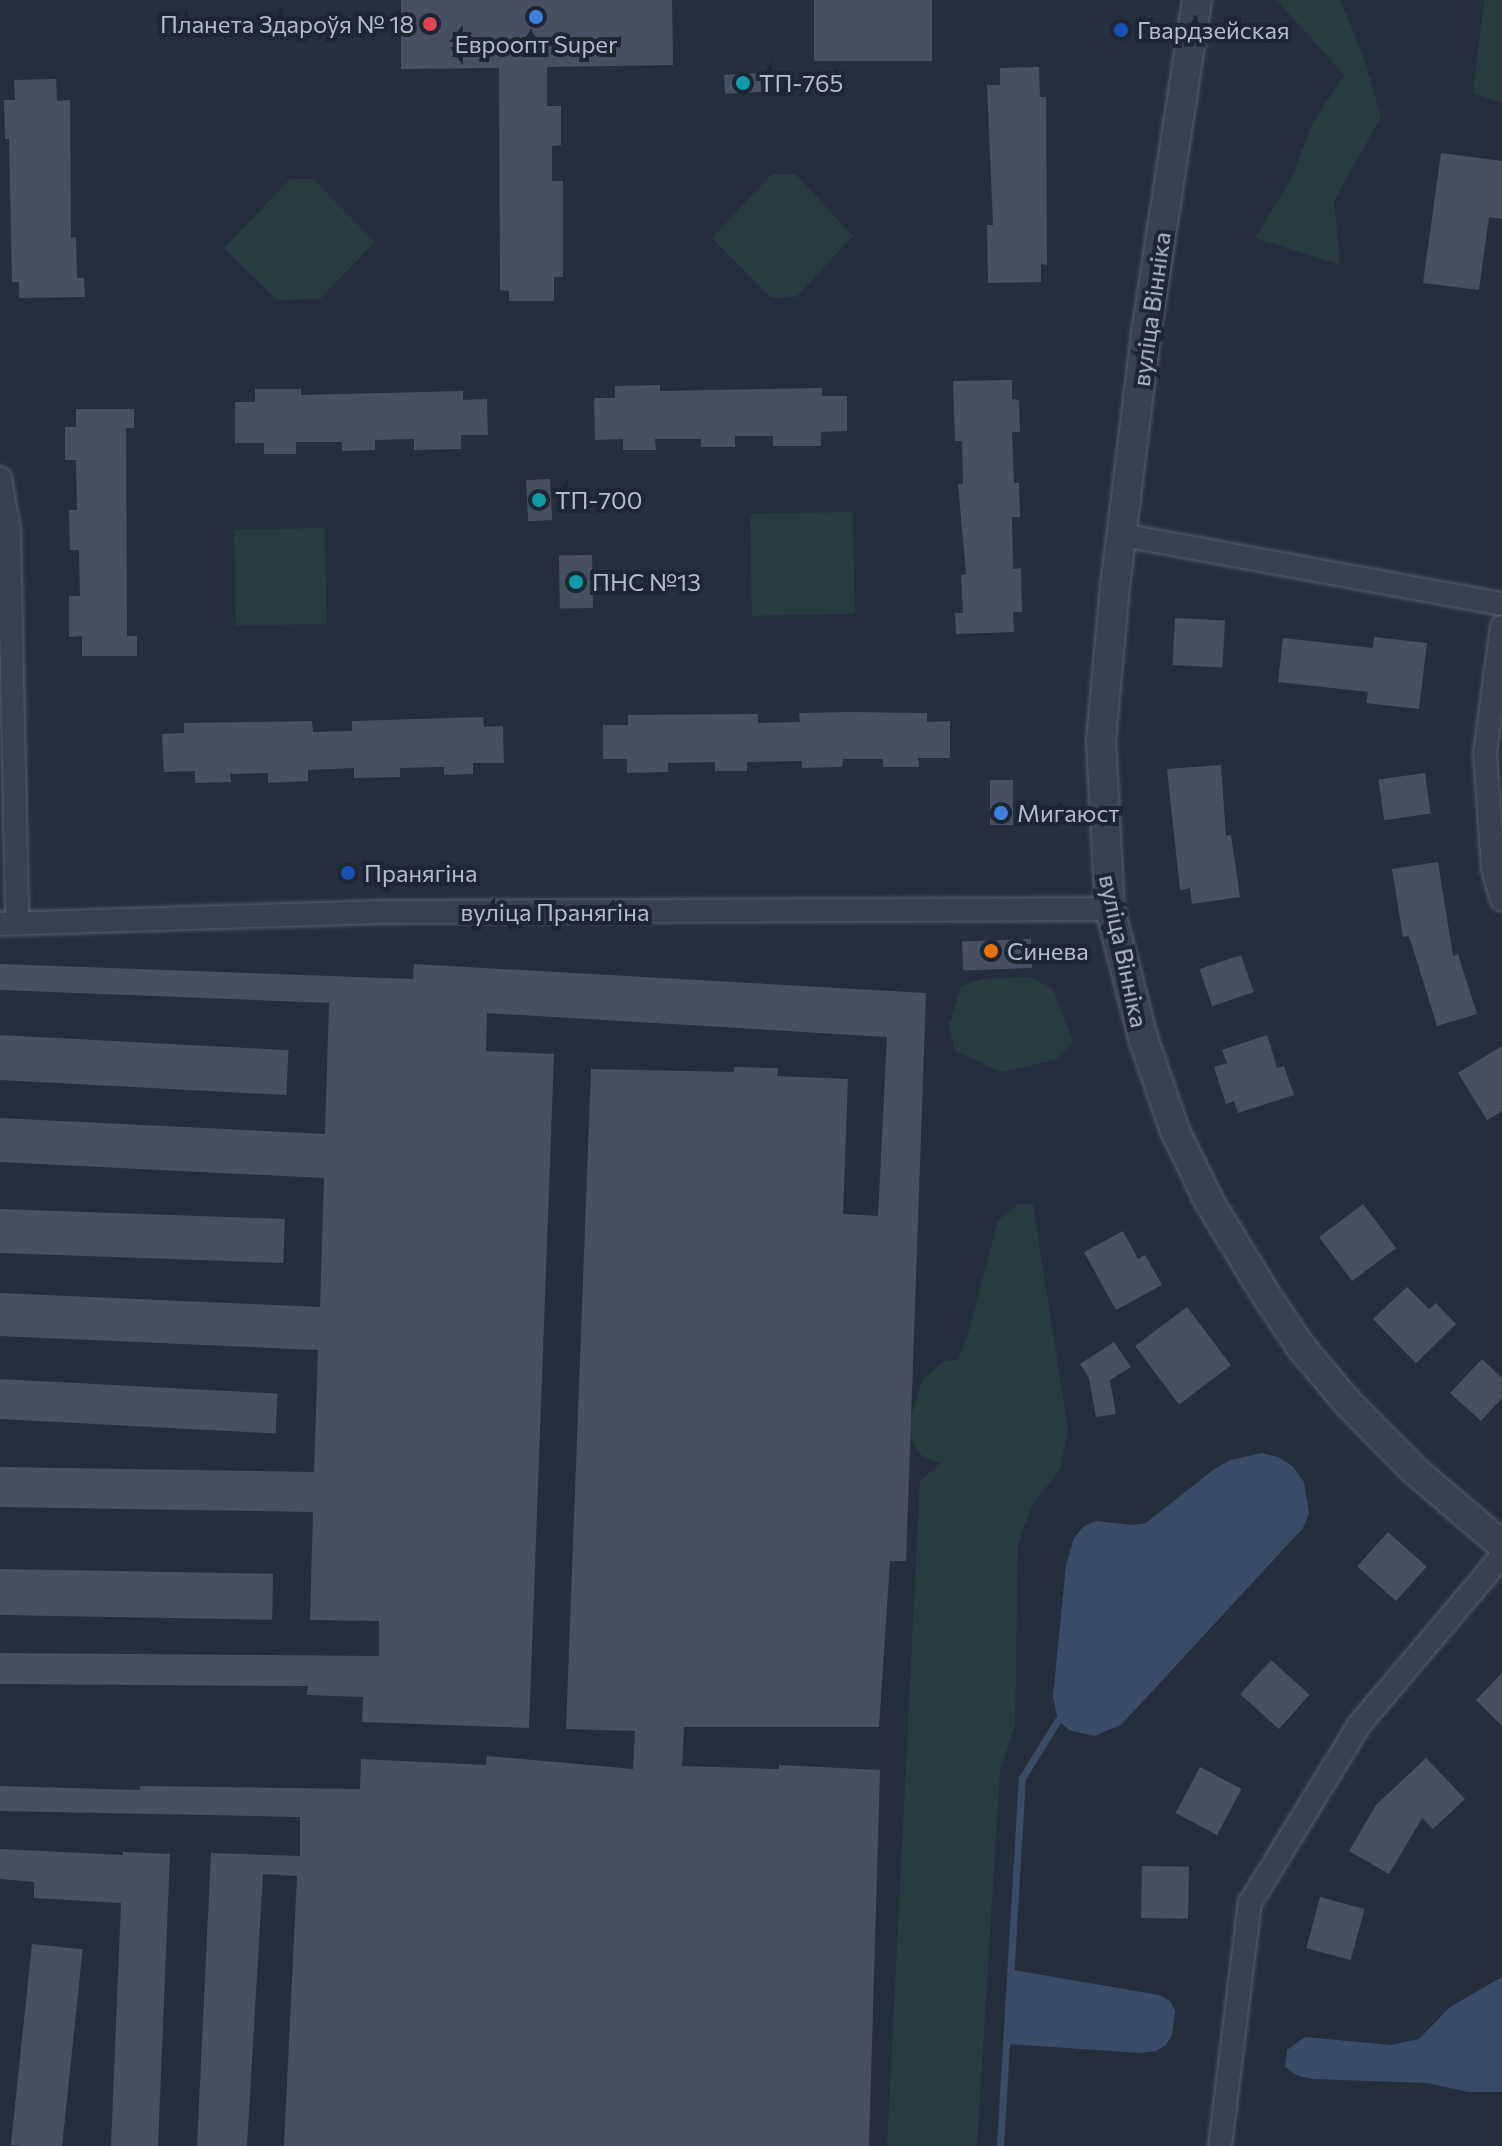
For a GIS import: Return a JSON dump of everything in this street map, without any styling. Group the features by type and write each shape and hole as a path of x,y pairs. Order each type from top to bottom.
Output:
{"street":[{"name":"вуліца Вінніка","path":"1197,0 1146,334 1101,740 1110,909 1144,1041 1175,1131 1210,1203 1266,1295 1301,1347 1348,1403 1415,1471 1502,1545"},
{"path":"0,478 9,529 8,923"},
{"path":"1122,535 1502,604"},
{"path":"1502,627 1485,752 1493,869 1502,900"},
{"name":"вуліца Пранягіна","path":"8,923 374,912 1110,909"},
{"path":"1220,2146 1250,1903 1359,1725 1502,1556"}],"green space":[{"path":"1277,0 1340,0 1363,55 1381,117 1334,201 1340,265 1255,238 1293,176 1311,126 1344,75"},
{"path":"1484,0 1502,0 1502,103 1473,93"},
{"path":"772,174 795,174 853,236 796,297 771,298 712,238"},
{"path":"290,179 313,179 375,242 320,299 277,300 224,248"},
{"path":"853,512 855,614 752,616 750,514"},
{"path":"325,528 327,624 236,626 234,530"},
{"path":"1030,977 1053,989 1073,1042 1055,1060 1001,1072 955,1051 949,1025 961,986 982,979"},
{"path":"1018,1204 1033,1204 1068,1430 1060,1469 1031,1507 1018,1545 1015,1725 1000,1772 977,2146 887,2146 920,1481 941,1463 924,1458 916,1449 911,1438 911,1418 922,1380 944,1361 958,1360 998,1221"}],"water":[{"path":"1262,1453 1278,1457 1292,1466 1304,1482 1309,1513 1303,1528 1121,1725 1094,1736 1069,1730 1058,1720 1053,1697 1066,1565 1074,1538 1084,1526 1096,1521 1132,1525 1146,1523 1213,1470 1231,1460"},
{"path":"1013,1970 1159,1995 1170,2001 1175,2011 1172,2035 1166,2045 1156,2051 1140,2053 1008,2044"},
{"path":"1502,1977 1502,2092 1468,2092 1427,2083 1313,2079 1298,2076 1285,2067 1287,2050 1305,2037 1391,2045 1419,2039 1450,2007"}],"building":[{"path":"401,0 672,0 673,65 547,67 547,106 561,106 561,145 552,146 552,181 563,181 563,277 554,277 554,301 509,301 509,291 500,290 499,68 401,69"},
{"path":"814,0 932,0 932,61 814,61"},
{"path":"1039,67 1040,97 1046,97 1047,265 1041,264 1041,282 988,283 987,225 993,225 987,85 1000,85 1000,68"},
{"name":"ТП-765","path":"760,73 761,92 725,94 724,75"},
{"path":"56,79 57,101 70,100 71,238 76,237 77,278 84,278 85,297 19,298 19,282 12,282 9,139 5,139 4,100 15,100 14,80"},
{"path":"1441,153 1502,161 1502,219 1489,217 1479,290 1423,283"},
{"path":"1012,380 1012,399 1019,400 1020,432 1012,432 1014,483 1019,483 1020,517 1012,517 1013,569 1021,568 1022,612 1013,612 1014,632 956,634 955,613 963,613 961,575 966,574 958,484 963,484 962,441 955,441 953,381"},
{"path":"660,385 660,391 822,388 822,396 847,396 847,431 821,432 821,446 773,446 773,436 735,436 735,447 701,447 701,439 655,439 656,450 623,450 623,439 595,440 594,398 615,398 615,386"},
{"path":"255,389 301,389 301,395 463,391 463,400 487,399 488,435 461,435 461,449 414,450 414,439 375,440 375,450 342,451 342,442 296,442 296,454 264,454 264,443 235,443 235,402 255,402"},
{"path":"76,409 134,409 134,428 126,428 127,636 137,636 137,656 82,656 82,636 69,637 69,596 80,596 79,550 70,550 69,510 77,510 76,460 65,460 65,427 76,427"},
{"name":"ТП-700","path":"550,479 552,520 528,521 526,480"},
{"name":"ПНС №13","path":"592,555 593,608 560,609 559,556"},
{"path":"1175,618 1225,621 1222,668 1173,665"},
{"path":"1374,637 1427,643 1419,709 1366,703 1368,692 1278,682 1283,638 1373,648"},
{"path":"799,713 927,713 927,722 950,721 950,758 918,758 919,767 883,767 883,759 843,759 842,767 802,768 802,761 747,762 747,771 715,771 715,762 668,763 668,772 627,773 627,759 603,759 603,725 628,725 628,715 758,714 758,723 800,722"},
{"path":"483,717 484,727 503,726 504,763 473,763 473,774 444,775 444,767 400,768 400,777 354,778 354,768 308,770 308,781 268,783 268,773 230,774 231,782 195,783 195,771 164,772 162,734 184,733 184,723 312,721 313,732 352,731 352,721"},
{"path":"1221,765 1226,836 1231,835 1240,897 1192,904 1190,888 1180,890 1167,769"},
{"path":"1425,773 1431,814 1384,820 1378,780"},
{"name":"Мигаюст","path":"990,780 1013,780 1013,825 990,825"},
{"path":"1438,862 1453,956 1458,954 1477,1014 1437,1026 1409,936 1403,937 1392,869"},
{"path":"1031,939 1032,968 963,970 962,941"},
{"path":"1241,955 1254,992 1212,1006 1199,969"},
{"path":"0,964 413,979 414,964 926,993 906,1561 890,1561 879,1727 684,1727 682,1766 779,1769 779,1765 880,1770 869,2146 284,2146 297,1876 263,1874 247,2146 197,2146 211,1853 300,1856 300,1817 0,1811 0,1786 140,1790 140,1786 360,1789 361,1759 486,1765 487,1756 633,1769 635,1731 566,1729 591,1069 734,1072 734,1067 778,1068 777,1076 848,1079 843,1214 878,1216 887,1037 487,1013 486,1051 554,1054 529,1728 362,1722 363,1697 307,1695 308,1686 0,1684 0,1653 379,1656 379,1621 310,1620 313,1512 0,1507 0,1467 314,1472 318,1350 0,1336 0,1293 320,1307 324,1178 0,1162 0,1118 325,1134 329,1003 0,990"},
{"path":"0,1035 289,1050 286,1095 0,1080"},
{"path":"1267,1035 1277,1068 1284,1066 1294,1095 1238,1113 1234,1101 1226,1104 1214,1067 1227,1063 1222,1050"},
{"path":"1502,1046 1502,1111 1487,1120 1458,1073"},
{"path":"1363,1204 1396,1248 1352,1281 1319,1237"},
{"path":"0,1209 285,1219 283,1263 0,1253"},
{"path":"1123,1231 1138,1259 1145,1255 1162,1285 1116,1310 1084,1252"},
{"path":"1407,1287 1429,1309 1436,1303 1456,1324 1416,1363 1373,1319"},
{"path":"1187,1307 1231,1365 1179,1404 1135,1346"},
{"path":"1114,1342 1131,1367 1110,1380 1116,1414 1096,1417 1089,1378 1080,1364"},
{"path":"1482,1359 1502,1378 1502,1398 1481,1421 1450,1393"},
{"path":"0,1379 278,1394 276,1433 0,1419"},
{"path":"1388,1532 1427,1567 1396,1601 1357,1566"},
{"path":"0,1569 273,1574 272,1620 0,1615"},
{"path":"1271,1660 1310,1695 1279,1729 1240,1694"},
{"path":"1502,1673 1502,1726 1476,1700"},
{"path":"1426,1758 1465,1799 1433,1829 1422,1818 1389,1874 1349,1851 1376,1805"},
{"path":"1200,1767 1241,1789 1217,1835 1176,1813"},
{"path":"0,1849 170,1854 158,2146 111,2146 121,1903 34,1898 34,1882 0,1879"},
{"path":"1142,1866 1189,1867 1188,1919 1141,1918"},
{"path":"1320,1897 1364,1909 1351,1960 1306,1948"},
{"path":"32,1944 83,1949 62,2146 11,2145"}],"waterway":[{"path":"1000,2146 1022,1778 1058,1720"}],"place":[{"name":"Евроопт Super","path":"536,17"},
{"name":"Планета Здароўя № 18","path":"430,24"},
{"name":"Гвардзейская","path":"1121,30"},
{"name":"ТП-765","path":"743,83"},
{"name":"ТП-700","path":"539,500"},
{"name":"ПНС №13","path":"576,582"},
{"name":"Мигаюст","path":"1001,813"},
{"name":"Пранягіна","path":"348,873"},
{"name":"Синева","path":"991,951"}]}
